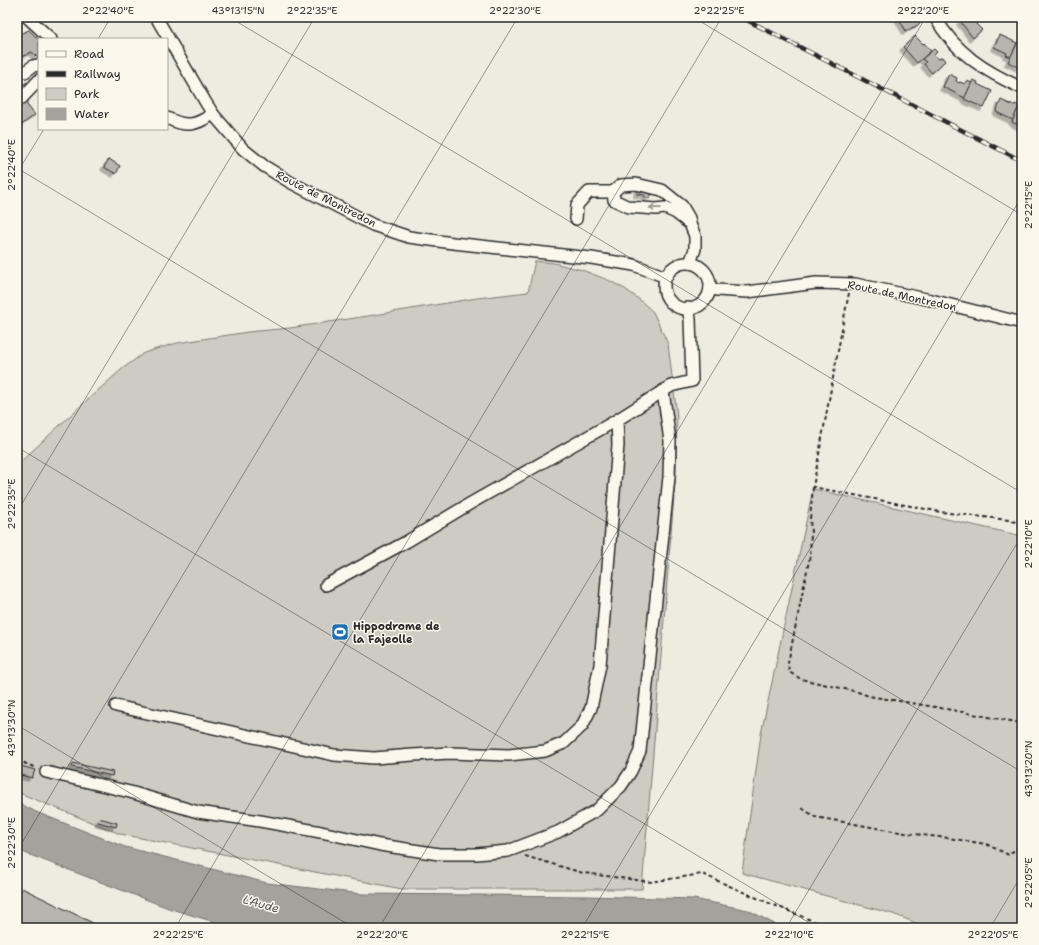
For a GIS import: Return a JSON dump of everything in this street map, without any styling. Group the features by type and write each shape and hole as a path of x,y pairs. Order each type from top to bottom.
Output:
{"street":[{"path":"27,17 49,38"},
{"name":"Route de Montredon","path":"156,17 213,114 243,149 264,166 290,182 373,225 409,237 591,258 634,265 666,277"},
{"path":"936,17 952,41 969,58 1022,88"},
{"path":"25,72 38,65"},
{"path":"17,100 21,99 38,81"},
{"path":"168,118 181,123 192,124 202,121 213,114"},
{"path":"576,219 577,205 589,192 613,192 621,185 636,184 662,190 682,206 689,218 695,236 695,249 690,263"},
{"path":"613,192 614,200 629,207 656,209 666,208 676,213 690,224"},
{"path":"690,263 698,265 707,273 710,288 709,293 702,303 698,306 688,308 677,306 669,299 665,292 665,282 666,277 671,270 680,264 690,263"},
{"name":"Route de Montredon","path":"710,288 717,290 747,292 816,284 852,284 931,300 1022,323"},
{"path":"326,585 406,542 471,503 617,420 671,386 692,381 690,319 688,308"},
{"path":"46,772 130,792 198,812 268,822 380,845 439,854 476,854 508,851 558,832 598,810 622,786 640,751 669,477 670,441 663,391"},
{"path":"116,706 334,755 374,758 450,753 508,755 545,751 564,743 582,726 591,708 600,665 618,445 617,420"}],"path":[{"path":"852,284 844,318 813,487 810,519 810,556 788,663 789,672 801,679 858,692 869,696 1022,723"},
{"path":"813,487 941,512 1008,520 1022,524"},
{"path":"17,760 46,772"},
{"path":"802,808 815,817 905,833 986,844 1009,856 1022,843"},
{"path":"508,851 583,873 652,882 702,874 830,928"}],"green space":[{"name":"Hippodrome de la Fajeolle","path":"535,261 554,263 582,270 608,280 625,289 653,312 668,344 677,416 676,472 642,889 402,889 120,834 17,792 17,465 122,369 144,353 177,343 248,332 290,328 477,298 528,292"},
{"path":"813,489 1022,536 1022,928 929,928 893,914 742,873 761,734"}],"water":[{"name":"L'Aude","path":"17,802 36,812 125,847 267,883 362,894 587,896 694,899 748,910 782,928 235,928 171,909 17,850"}],"building":[{"path":"898,17 916,17 920,24 906,31"},
{"path":"965,17 976,17 975,19 978,22 976,24 982,30 973,38 960,21"},
{"path":"29,30 38,39 38,58 32,52 17,59 17,35"},
{"path":"1000,35 1017,43 1011,57 1006,55 1007,53 994,47"},
{"path":"915,36 931,51 917,63 903,47"},
{"path":"1019,40 1022,42 1020,53 1022,53 1022,69 1008,62"},
{"path":"934,49 937,52 934,55 939,59 942,57 945,61 932,73 924,64 926,62 922,59"},
{"path":"949,74 957,78 956,81 959,83 965,84 967,81 972,83 965,98 943,87"},
{"path":"17,78 22,85 27,82 30,86 19,96 17,94"},
{"path":"973,80 978,82 977,84 992,91 984,108 964,99"},
{"path":"1001,100 1014,106 1015,104 1019,106 1013,120 996,112"},
{"path":"24,101 35,115 17,128 17,107"},
{"path":"1019,106 1022,107 1022,127 1012,122"},
{"path":"109,159 120,166 116,174 104,167"},
{"path":"638,188 652,190 651,196 647,199 644,195 637,194"},
{"path":"73,763 113,772 112,776 72,767"},
{"path":"17,765 35,770 32,778 17,774"},
{"path":"99,818 117,823 116,827 98,822"},
{"path":"22,888 103,928 17,928 17,898"}],"railway":[{"path":"741,17 1022,161"}],"place":[{"name":"Hippodrome de la Fajeolle","path":"340,632"}]}
